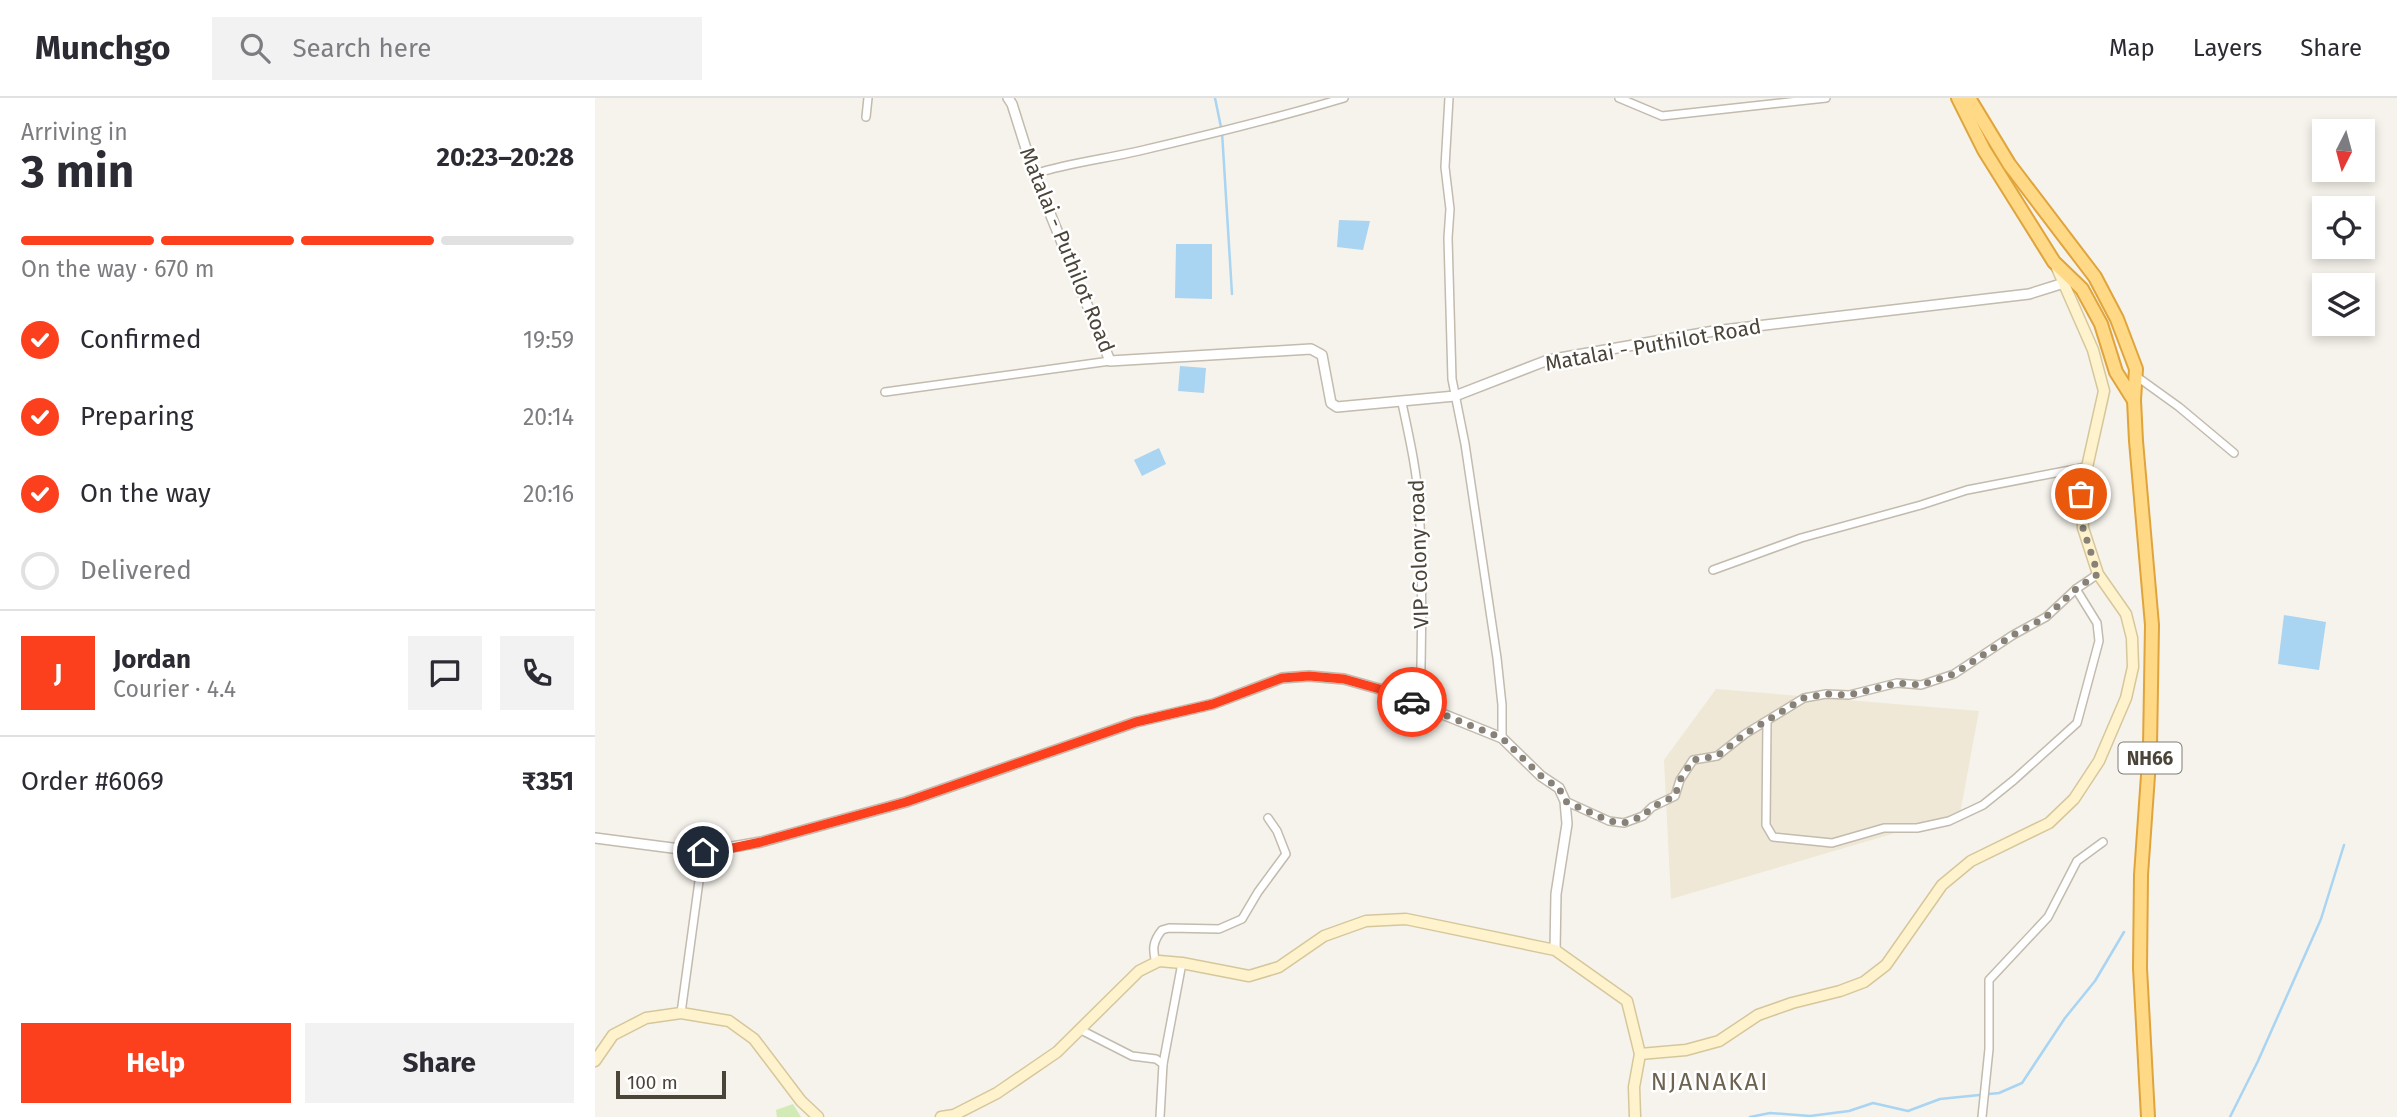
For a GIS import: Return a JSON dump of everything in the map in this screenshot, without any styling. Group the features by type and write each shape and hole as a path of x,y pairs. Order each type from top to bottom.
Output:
{"highway":[{"name":"NH66","path":"1958,98 1996,171 2054,262 2082,289 2101,324 2116,372 2134,400"},
{"name":"NH66","path":"1969,98 2010,164 2095,278 2117,319 2136,369 2134,400 2152,625 2150,747 2141,875 2140,968 2148,1117"}],"main road":[{"name":"NH66","path":"1640,1054 1686,1050 1719,1041 1758,1015 1791,1003 1840,992 1864,982 1886,965 1942,885 1971,861 2049,823 2074,799 2099,761 2126,698 2133,667 2133,638 2126,614 2098,574 2083,528 2081,494 2104,391 2093,350 2054,262"},
{"path":"941,1117 954,1115 997,1093 1057,1052 1139,971 1156,963 1182,963 1249,976 1279,967 1324,936 1366,921 1406,919 1555,950 1627,1001 1640,1054 1634,1087 1635,1117"},
{"path":"595,1061 613,1035 646,1018 681,1013 729,1021 754,1039 801,1101 818,1117"}],"street":[{"path":"866,117 868,98"},
{"name":"Matalai - Puthilot Road","path":"1008,98 1034,174 1110,361 1311,349 1322,355 1331,403 1337,407 1455,397 1548,360 1714,331 2029,293 2064,283"},
{"path":"1034,174 1067,164 1202,136 1344,98"},
{"path":"1448,98 1445,167 1450,209 1448,238 1452,379 1465,444 1497,658 1502,738"},
{"path":"1624,99 1662,116 1826,98"},
{"path":"885,392 1110,361"},
{"path":"2135,376 2179,407 2234,453"},
{"name":"VIP Colony road","path":"1402,403 1416,474 1419,505 1422,638 1420,706"},
{"path":"1713,570 1801,538 1967,489 2086,467"},
{"path":"1565,801 1609,821 1624,823 1643,816 1652,807 1675,796 1680,780 1693,760 1717,756 1804,698 1826,694 1849,695 1897,683 1921,685 1954,674 2046,617 2076,589 2098,574"},
{"path":"1767,721 1766,825 1773,837 1832,843 1884,828 1917,828 1949,821 1983,805 2053,747 2077,723 2099,641 2097,623 2076,589"},
{"path":"595,838 703,852 761,842 906,802 1136,722 1213,704 1282,678 1309,676 1362,683 1502,738 1541,776 1559,788 1565,801 1567,824 1556,894 1555,950"},
{"path":"1156,963 1154,943 1162,930 1219,929 1242,919 1286,854 1277,831 1268,818"},
{"path":"1982,1117 1989,1049 1989,980 2048,918 2077,861 2103,842"},
{"path":"681,1013 703,852"},
{"path":"1160,1117 1163,1064 1182,963"},
{"path":"1080,1030 1132,1056 1156,1059 1163,1064"}],"shaded area":[{"path":"1716,689 1979,711 1960,814 1671,899 1664,760"}],"green space":[{"path":"793,1104 801,1117 777,1117 776,1110"}],"water":[{"path":"1339,220 1370,221 1363,250 1337,247"},
{"path":"1176,244 1212,244 1212,299 1175,298"},
{"path":"1180,366 1206,368 1204,393 1178,391"},
{"path":"1159,448 1166,464 1142,476 1134,460"},
{"path":"2284,615 2326,622 2319,670 2278,664"}],"waterway":[{"path":"1215,98 1222,132 1232,294"},
{"path":"2230,1117 2321,919 2344,845"},
{"path":"1750,1117 1770,1113 1810,1116 1849,1111 1873,1103 1908,1111 1940,1099 1999,1093 2022,1083 2065,1018 2095,981 2124,932"}],"way so far":[{"path":"1412,702 1502,738 1541,776 1559,788 1565,801 1609,821 1624,823 1643,816 1652,807 1675,796 1680,780 1693,760 1717,756 1745,734 1804,698 1826,694 1849,695 1897,683 1921,685 1954,674 2046,617 2076,589 2098,574 2083,528 2081,494"}],"district":[{"name":"NJANAKAI","path":"1710,1082"}],"route":[{"path":"703,852 761,842 906,802 1136,722 1213,704 1282,678 1309,676 1344,679 1412,702"}]}
